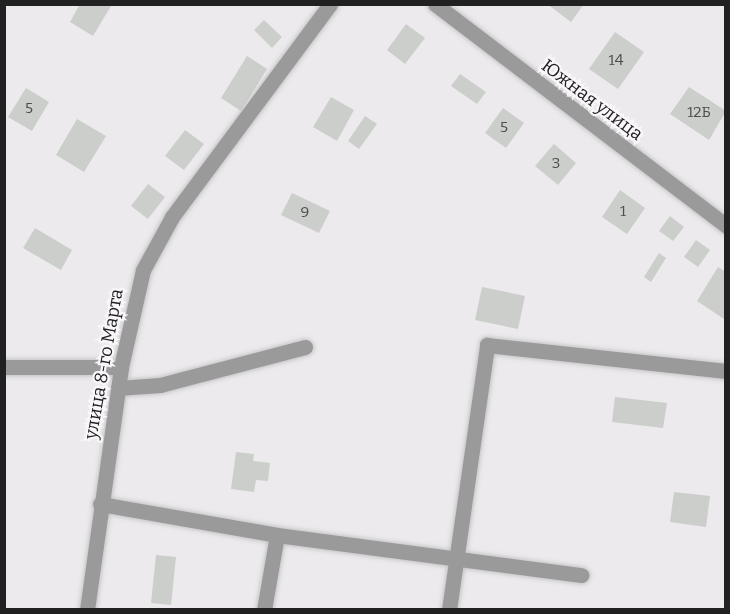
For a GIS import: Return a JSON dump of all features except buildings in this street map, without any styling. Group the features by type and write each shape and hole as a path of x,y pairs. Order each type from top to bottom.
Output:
{"street":[{"name":"улица 8-го Марта","path":"87,609 121,367 137,289 156,242 330,4"},
{"name":"Южная улица","path":"435,4 726,226"},
{"path":"449,609 487,345 726,370"},
{"path":"118,388 160,386 305,347"},
{"path":"4,367 121,367"},
{"path":"100,504 277,535 581,575"},
{"path":"264,609 277,535"}]}
